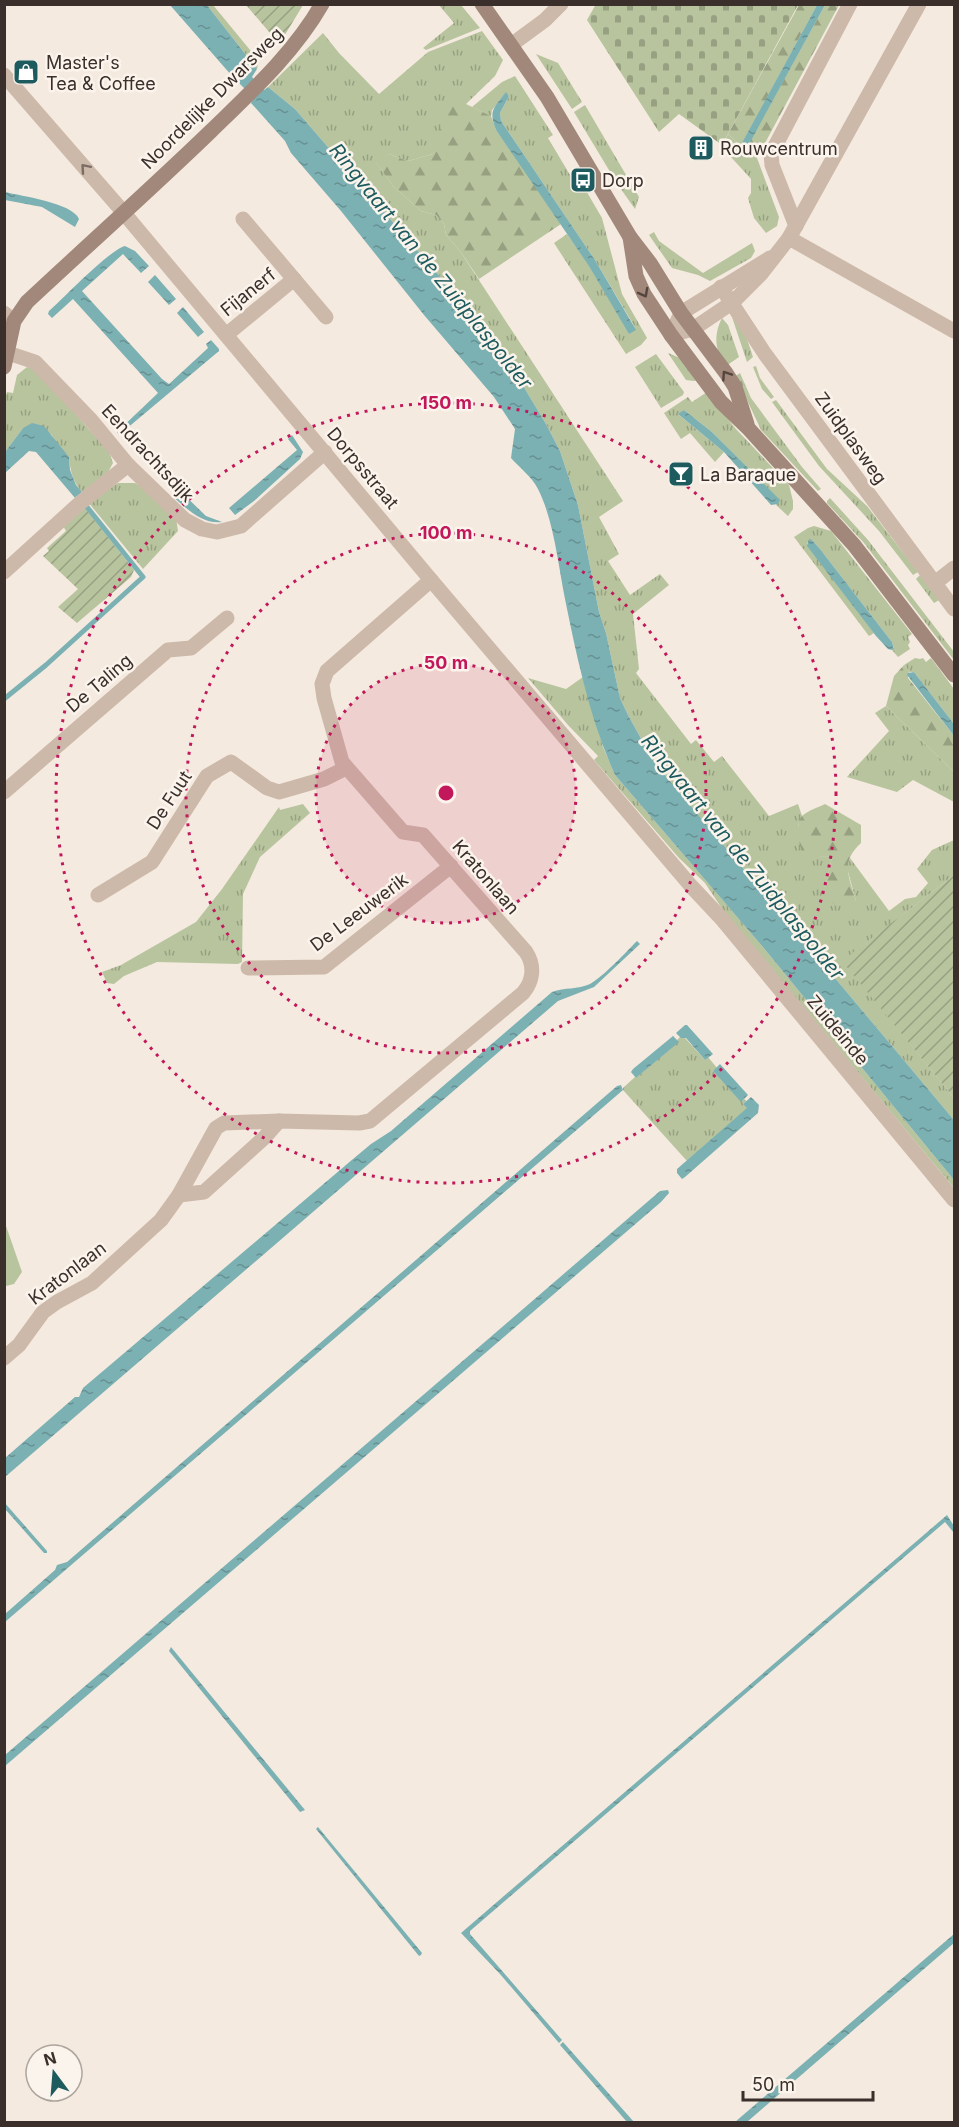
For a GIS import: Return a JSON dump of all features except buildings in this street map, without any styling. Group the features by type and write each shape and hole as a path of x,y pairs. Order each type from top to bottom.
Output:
{"main road":[{"name":"Noordelijke Dwarsweg","path":"9,317 262,81 307,30 322,4"},
{"path":"482,4 547,97 630,237 650,263 681,313 735,387 748,428"},
{"path":"630,237 636,276 644,294 670,335 721,402 748,428 854,545 954,675"},
{"path":"6,360 9,317"}],"street":[{"path":"511,45 561,4"},
{"path":"850,4 771,154 772,165 792,232 954,331"},
{"path":"670,335 693,329 733,302 778,253 792,232 919,4"},
{"name":"Dorpsstraat","path":"4,75 226,334 691,886"},
{"name":"Fijanerf","path":"243,219 326,317"},
{"path":"670,335 681,313 778,253"},
{"name":"Fijanerf","path":"226,334 294,279"},
{"name":"Zuidplasweg","path":"721,287 765,354 954,609"},
{"name":"Eendrachtsdijk","path":"6,360 35,362 91,420 128,465 185,520 202,529 218,532 241,526 325,452"},
{"path":"4,572 83,500 128,465"},
{"path":"935,584 954,568"},
{"name":"Kratonlaan","path":"4,1358 19,1345 43,1312 92,1282 161,1220 179,1195 216,1128 224,1123 279,1121 359,1123 375,1119 526,990 531,981 532,970 529,957 451,866 423,835 403,832 346,768 342,762 324,698 322,684 327,671 431,580"},
{"name":"De Taling","path":"4,792 168,650 191,648 227,618"},
{"name":"De Fuut","path":"98,895 152,862 207,776 231,762 267,788 279,792 324,779 346,768"},
{"name":"De Leeuwerik","path":"248,968 324,967 451,866"},
{"name":"Zuideinde","path":"691,886 721,918 954,1200"},
{"path":"179,1195 204,1192 264,1138 279,1121"}],"green space":[{"path":"596,4 798,5 722,145 679,114 659,132 587,20"},
{"path":"207,5 213,5 259,61 257,69"},
{"path":"246,5 303,5 283,38 276,40"},
{"path":"439,5 461,5 480,28 426,50 423,48 454,23"},
{"path":"799,5 817,5 741,146 728,134"},
{"path":"825,5 839,5 757,158 745,150"},
{"path":"482,31 503,60 495,76 466,104 454,105 433,154 408,161 389,154 376,162 393,186 421,211 436,215 444,224 446,235 460,251 623,501 599,517 619,554 608,561 630,595 660,574 669,585 633,614 639,669 636,673 691,744 696,740 714,762 722,756 769,816 798,804 802,816 798,825 803,855 832,857 825,888 856,901 847,868 850,858 889,911 905,899 916,897 928,883 917,869 932,850 954,840 954,875 843,961 954,1098 954,1120 654,762 620,698 606,633 599,612 578,505 560,451 546,424 522,384 485,332 436,272 295,109 268,87 323,33 379,94 428,52"},
{"path":"536,54 558,63 582,102 572,109"},
{"path":"515,76 553,135 548,138 576,185 581,182 602,218 622,294 647,338 641,345 626,354 554,243 567,234 636,329 595,260 501,121 500,113 509,96 506,93 492,110 491,116 472,107 502,82"},
{"path":"454,104 466,104 491,116 496,130 561,224 479,279 446,235 444,224 436,215 421,211 393,186 375,161 389,154 408,161 433,154 443,120"},
{"path":"585,105 639,197 635,209 574,112"},
{"path":"728,134 741,146 737,153 742,157 745,150 757,158 779,217 777,226 766,233 754,218 748,198 751,193 751,179 730,156 732,151 723,144"},
{"path":"654,232 659,241 703,273 752,243 755,251 751,258 710,281 672,268 649,235"},
{"path":"732,317 744,330 753,357 747,362"},
{"path":"722,318 728,325 739,357 726,366 719,355 716,343 717,331"},
{"path":"668,353 680,358 697,380 686,380"},
{"path":"656,354 684,392 683,395 661,408 635,367"},
{"path":"756,366 760,378 774,397 771,399 762,389 753,367"},
{"path":"27,367 36,369 109,452 113,463 107,474 82,492 72,476 69,457 61,450 51,434 23,428 5,452 5,397 7,392 13,393 17,375"},
{"path":"740,373 751,398 821,489 818,491 761,430 734,377"},
{"path":"707,392 735,428 789,485 793,509 788,516 776,505 779,500 712,432 684,410 679,415 724,452 715,462 690,433 681,439 664,413 688,397 692,402"},
{"path":"776,400 827,469 867,506 918,572 913,575 879,531 819,466 772,402"},
{"path":"118,483 135,483 176,518 178,531 143,569 88,502"},
{"path":"830,498 868,540 954,652 954,660 864,543 827,503"},
{"path":"85,508 134,570 131,577 77,623 58,607 78,589 43,556 49,551 47,548 66,531 63,526"},
{"path":"814,526 831,531 912,634 908,637 910,649 898,657 892,650 894,648 892,642 820,549 812,540 807,543 874,633 869,636 794,537"},
{"path":"920,575 939,600 934,603 916,579"},
{"path":"915,658 923,658 926,662 931,658 954,689 954,724 914,672 910,672 904,665"},
{"path":"904,665 910,672 908,678 954,736 954,772 886,706 894,676"},
{"path":"583,677 603,747 615,775 762,946 954,1180 954,1188 723,910 705,883 679,858 594,760 598,756 528,678 566,689"},
{"path":"886,706 954,772 954,802 913,780 897,792 847,777 889,731 875,713"},
{"path":"303,804 310,813 260,857 243,894 242,962 238,964 157,962 124,976 114,984 107,983 102,972 121,965 196,922 279,807 280,810"},
{"path":"825,804 861,825 861,843 854,850 848,863 849,877 856,901 835,906 825,888 832,857 803,856 798,835 798,825 802,816"},
{"path":"954,875 954,1098 842,961"},
{"path":"680,1037 685,1038 705,1060 708,1057 717,1068 713,1071 741,1101 744,1099 746,1101 743,1104 748,1108 687,1161 623,1090 635,1077 678,1042"},
{"path":"5,1223 22,1272 14,1284 6,1286 4,1285"}],"water":[{"path":"170,5 207,5 257,69 252,77 264,90 268,87 295,109 436,272 485,332 522,384 560,451 578,505 599,612 606,633 620,698 628,715 654,762 954,1120 954,1180 762,946 615,775 598,733 585,688 548,515 535,485 511,458 515,429 494,397 291,153 285,141 251,103 254,98"},
{"path":"817,5 825,5 742,157 736,154"},
{"path":"506,92 509,96 500,113 501,121 595,260 636,330 629,334 589,266 496,130 492,113"},
{"path":"5,192 57,204 75,213 79,219 75,227 42,207 5,200"},
{"path":"125,246 135,251 149,266 141,273 123,254 82,291 169,384 208,348 206,344 211,340 219,351 119,435 117,432 158,393 73,299 52,318 48,314 108,256"},
{"path":"155,275 176,299 169,305 148,282"},
{"path":"183,307 204,332 198,337 177,313"},
{"path":"684,410 712,432 780,500 778,504 771,505 724,452 678,414"},
{"path":"32,423 44,426 69,457 70,470 76,485 82,492 75,498 36,452 29,451 5,473 5,452 23,428"},
{"path":"292,435 303,452 300,459 235,515 229,508 297,450 288,439"},
{"path":"177,488 206,516 222,522 208,521 188,510 171,495"},
{"path":"809,539 820,549 892,642 894,649 888,649 876,636 807,546"},
{"path":"914,672 954,724 954,736 907,675"},
{"path":"637,941 640,944 594,987 558,1001 5,1477 5,1458 75,1397 79,1397 83,1388 353,1159 391,1131 552,992 590,984 608,970"},
{"path":"685,1025 713,1054 705,1060 686,1038 681,1038 676,1033"},
{"path":"673,1036 679,1042 636,1078 631,1072 633,1069"},
{"path":"720,1064 748,1095 741,1102 713,1071"},
{"path":"621,1085 623,1090 5,1622 5,1614 55,1570 57,1565 67,1562 617,1086"},
{"path":"751,1097 759,1105 758,1113 682,1179 677,1169 747,1108 743,1104"},
{"path":"668,1190 669,1193 661,1202 5,1766 5,1755 660,1191"},
{"path":"4,1502 47,1553 44,1553 5,1509"},
{"path":"947,1515 954,1526 954,1533 945,1522 470,1931 470,1934 562,2040 559,2043 500,1974 461,1933"},
{"path":"171,1647 305,1810 300,1812 169,1651"},
{"path":"318,1827 422,1953 421,1955 419,1956 316,1829"},
{"path":"954,1934 954,1943 747,2122 735,2122"},
{"path":"563,2042 634,2122 627,2122 560,2045"}],"waterway":[{"path":"4,699 46,665 143,577 83,502"}],"place":[{"name":"Master's Tea & Coffee","path":"26,72"},
{"name":"Rouwcentrum","path":"701,148"},
{"name":"Dorp","path":"583,180"},
{"name":"La Baraque","path":"681,474"}],"water label":[{"name":"Ringvaart van de Zuidplaspolder","path":"431,266"},
{"name":"Ringvaart van de Zuidplaspolder","path":"743,857"}]}
